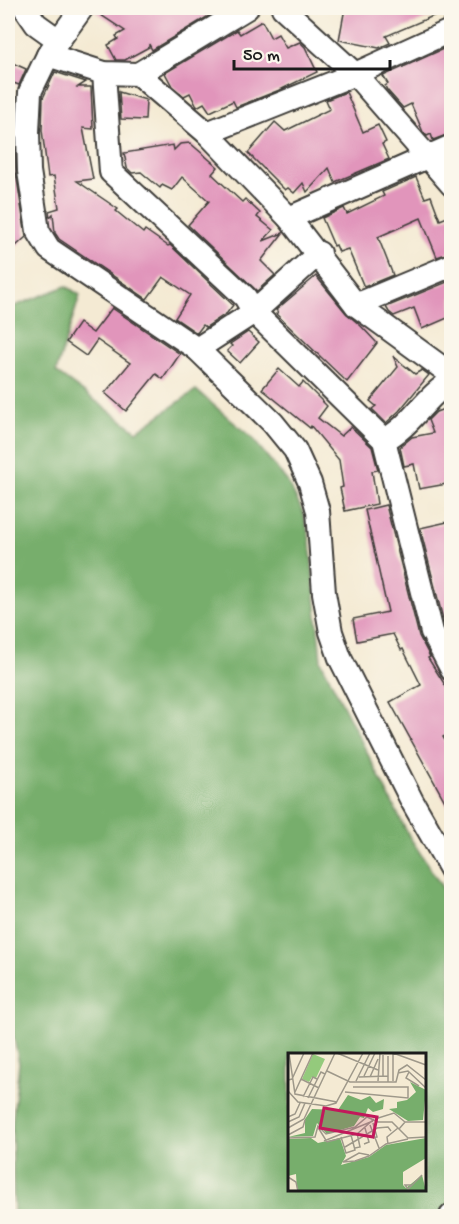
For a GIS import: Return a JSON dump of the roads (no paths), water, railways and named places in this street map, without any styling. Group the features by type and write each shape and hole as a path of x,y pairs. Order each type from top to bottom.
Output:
{"street":[{"path":"26,8 53,47 104,73 138,74 247,8"},
{"path":"82,8 53,47 30,92 29,171 38,231 49,249 198,350 273,423 295,450 310,483 318,511 324,593 331,632 340,658 412,801 452,871"},
{"path":"283,8 355,74 452,185"},
{"path":"207,133 355,74 452,30"},
{"path":"104,73 111,172 245,297 254,312 384,440 432,632 452,670"},
{"path":"138,74 207,133 289,218 319,254 356,305 452,375"},
{"path":"289,218 452,146"},
{"path":"198,350 254,312 319,254"},
{"path":"356,305 452,265"},
{"path":"384,440 395,435 438,388 452,381"}]}
